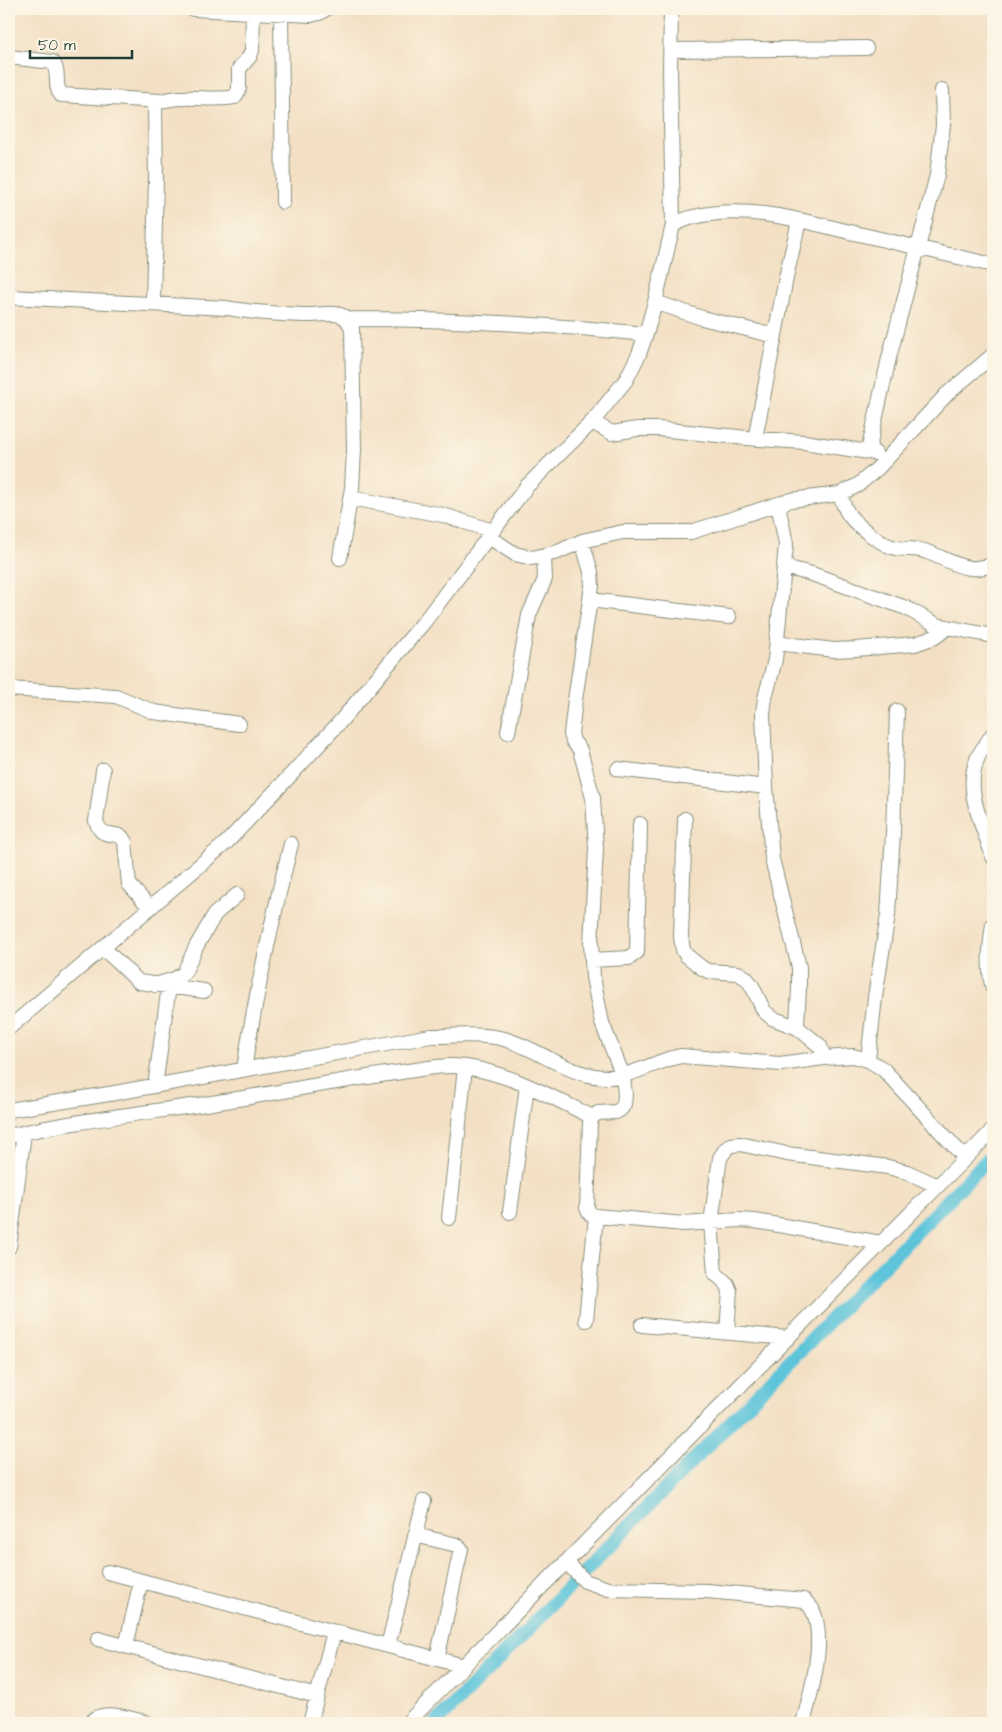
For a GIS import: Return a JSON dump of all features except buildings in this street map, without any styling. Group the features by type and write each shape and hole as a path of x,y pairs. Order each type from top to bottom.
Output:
{"street":[{"path":"193,9 254,12 281,11 310,14 319,13 326,9"},
{"path":"9,1028 227,842 339,723 424,622 527,486 592,422 626,380 639,354 646,334 673,225 670,9"},
{"path":"281,11 284,202"},
{"path":"9,57 52,62 57,70 57,87 61,95 160,101 235,97 239,89 239,69 250,56 252,50 254,12"},
{"path":"671,50 866,48"},
{"path":"868,452 889,358 937,175 943,125 942,90"},
{"path":"153,304 156,178 154,108 155,104 160,101"},
{"path":"673,225 693,217 720,213 739,212 770,215 993,265"},
{"path":"755,439 799,221"},
{"path":"9,298 227,308 247,312 307,316 342,315 352,328 354,450 350,498 340,558"},
{"path":"655,302 708,320 775,336"},
{"path":"347,320 424,319 587,328 646,334"},
{"path":"350,498 443,515 491,534 515,554 532,558 544,556 582,541 623,532 691,532 791,500 840,494 863,481 947,394 993,355"},
{"path":"592,422 612,433 651,429 804,442 868,452 887,458"},
{"path":"840,494 845,508 853,520 888,545 895,548 916,549 969,569 979,569 993,564"},
{"path":"778,504 786,544 775,660 763,713 766,787 772,859 798,967 800,989 797,1015 798,1028"},
{"path":"582,541 591,572 592,586 577,683 572,734 573,741 580,750 593,798 596,849 591,943 593,977 602,1023 624,1084 624,1104 621,1109 616,1112 598,1113 592,1117 590,1123 587,1208 590,1214 596,1216 684,1224 739,1220 755,1221 881,1243"},
{"path":"508,732 529,615 545,579 544,556"},
{"path":"784,567 812,574 884,600 947,628 992,634"},
{"path":"590,600 729,617"},
{"path":"776,643 834,650 915,644 935,637 947,628"},
{"path":"9,689 116,696 154,712 239,724"},
{"path":"868,1060 875,997 888,914 897,711"},
{"path":"993,734 979,755 973,770 972,791 975,807 993,857"},
{"path":"618,769 766,787"},
{"path":"103,770 96,821 98,828 102,833 122,837 125,842 129,884 132,890 150,908"},
{"path":"686,819 681,937 683,950 686,955 708,971 738,973 746,978 764,1011 772,1018 798,1028 820,1046 824,1058"},
{"path":"592,960 629,958 637,952 640,824"},
{"path":"244,1069 255,1000 291,844"},
{"path":"162,986 184,973 214,914 237,895"},
{"path":"993,924 989,955 989,972 993,989"},
{"path":"103,948 139,982 204,991"},
{"path":"155,1086 162,986"},
{"path":"9,1110 155,1086 431,1036 502,1038 523,1045 567,1069 584,1074 610,1077 624,1084"},
{"path":"624,1084 665,1059 681,1056 780,1064 853,1056 868,1060 884,1069 965,1158"},
{"path":"9,1136 141,1112 235,1100 355,1078 449,1066 465,1067 493,1073 527,1086 592,1117"},
{"path":"449,1218 465,1067"},
{"path":"510,1212 527,1086"},
{"path":"407,1723 568,1565 993,1130"},
{"path":"9,1247 24,1133"},
{"path":"727,1331 730,1291 727,1284 715,1273 711,1223 720,1158 731,1145 740,1144 787,1154 888,1167 907,1172 938,1186"},
{"path":"586,1320 596,1216"},
{"path":"642,1324 788,1338"},
{"path":"388,1646 424,1501"},
{"path":"415,1535 456,1545 461,1549 438,1658"},
{"path":"568,1565 585,1580 596,1586 608,1589 707,1591 804,1600 812,1608 818,1646 816,1672 803,1723"},
{"path":"108,1572 464,1666"},
{"path":"126,1646 141,1581"},
{"path":"310,1723 334,1632"},
{"path":"98,1639 317,1696"},
{"path":"90,1723 93,1719 100,1716 113,1715 148,1723"}],"waterway":[{"path":"436,1723 993,1154"}]}
